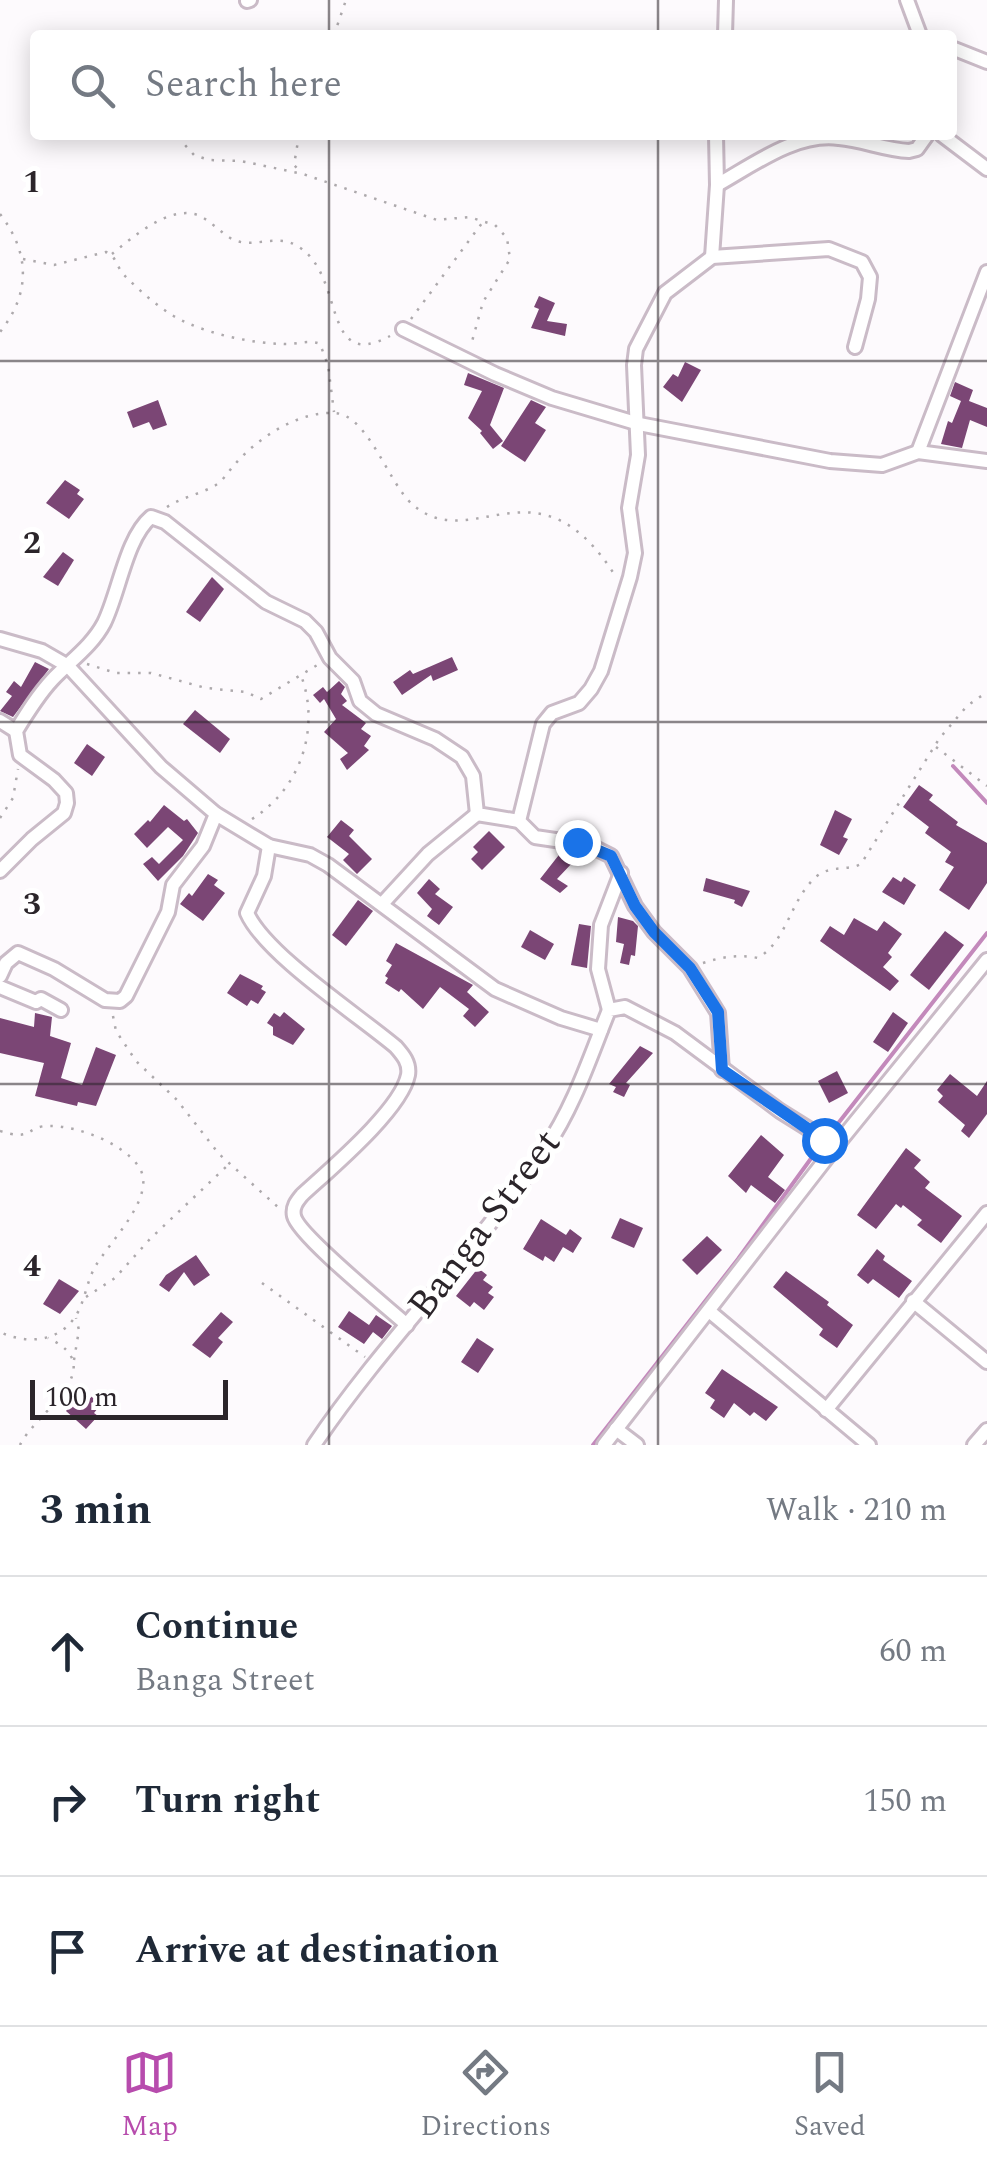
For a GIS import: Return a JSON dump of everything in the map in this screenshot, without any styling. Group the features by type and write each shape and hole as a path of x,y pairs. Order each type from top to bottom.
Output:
{"street":[{"path":"726,0 726,30"},
{"path":"907,0 918,30"},
{"path":"957,50 987,62"},
{"path":"712,257 716,140"},
{"path":"717,185 784,148 810,140"},
{"path":"854,140 909,152 923,140"},
{"path":"948,140 987,170"},
{"path":"519,821 543,724 552,713 579,704 601,671 635,553 629,508 638,455 634,364 636,349 665,293 712,257 829,249 862,262 870,277 855,348"},
{"path":"918,452 987,272"},
{"path":"403,330 552,398 638,424 830,461 882,465 918,452 987,461"},
{"path":"0,871 64,814 68,802 66,792 54,780 20,755 16,730 52,680 70,667 104,623 135,541 143,524 151,518 165,522 266,602 305,622 352,681 360,701 376,714 435,739 462,757 473,776 477,814"},
{"path":"0,639 42,652 70,667 161,767 216,814 270,846 310,855 495,988 561,1018 601,1030"},
{"path":"0,721 16,730"},
{"path":"0,976 6,963 18,953 54,969 105,1000 120,1001 168,912 173,885 202,846 216,814"},
{"path":"382,904 428,854 477,814 519,821 535,837 577,842 602,850 611,856 635,906 654,932 690,968 718,1012 722,1070"},
{"path":"270,846 264,876 247,912 249,918 270,944 396,1047 406,1060 408,1075 400,1092 370,1129 302,1194 294,1205 298,1224 407,1325"},
{"path":"621,873 601,925 598,969 609,1010 625,1007 675,1033 722,1070 836,1146"},
{"path":"604,1445 836,1146 987,960"},
{"path":"0,987 61,1010"},
{"name":"Banga Street","path":"314,1445 548,1146 585,1072 609,1010"},
{"path":"826,1410 987,1213"},
{"path":"913,1302 987,1362"},
{"path":"709,1311 869,1445"},
{"path":"616,1429 637,1445"},
{"path":"974,1445 987,1430"}],"path":[{"path":"336,30 346,0"},
{"path":"186,140 194,155 303,174 437,220 484,219 507,238 510,259 484,302 469,362"},
{"path":"298,140 294,165 303,174"},
{"path":"0,214 15,234 22,259 23,287 11,318 0,332"},
{"path":"22,259 54,265 100,253 112,254 143,230 178,214 197,214 234,240 287,240 303,249 320,268 342,334 356,345 374,345 403,330 484,219"},
{"path":"112,254 128,278 188,323 252,342 320,344 328,365 334,413"},
{"path":"151,518 173,503 219,484 254,445 291,422 334,413 346,416 358,426 402,495 422,513 438,519 463,520 516,512 553,515 600,553 624,591"},
{"path":"70,667 86,664 116,672 152,673 261,698 330,658"},
{"path":"236,826 268,807 296,773 310,721 301,676"},
{"path":"690,968 718,958 758,958 773,949 784,923 814,879 832,869 861,864 934,746 955,718 987,692"},
{"path":"981,695 987,699"},
{"path":"934,746 987,786"},
{"path":"0,818 13,798 20,755"},
{"path":"120,1001 113,1011 116,1031 136,1061 177,1100 229,1164 298,1224"},
{"path":"0,1131 24,1136 41,1126 62,1127 115,1146 140,1168 144,1183 139,1203 94,1269 76,1317 47,1338 15,1340 0,1332"},
{"path":"85,1297 116,1278 150,1239 229,1164"},
{"path":"262,1283 375,1364"},
{"path":"20,1445 30,1426 69,1385 79,1330 76,1317"},
{"path":"47,1338 67,1349 74,1361"}],"building":[{"path":"539,296 555,303 547,321 567,324 565,336 531,328 539,309 534,307"},
{"path":"685,362 701,370 682,402 663,387 673,374 678,377"},
{"path":"468,373 504,388 490,425 503,441 493,449 468,418 482,391 464,385"},
{"path":"955,382 973,390 969,401 987,408 987,427 970,420 962,448 941,444 948,421 952,423 961,401 950,396"},
{"path":"158,400 167,425 153,430 149,422 133,428 127,412"},
{"path":"531,400 546,407 535,423 546,430 525,462 501,446"},
{"path":"65,480 80,490 77,494 84,499 69,519 46,503"},
{"path":"63,552 74,560 58,586 43,577"},
{"path":"212,577 224,589 200,622 186,612"},
{"path":"452,657 458,670 433,681 431,675 402,695 393,682 410,670 413,674"},
{"path":"35,662 49,669 13,717 0,711 12,696 6,692 14,681 21,687"},
{"path":"339,681 345,687 341,694 347,701 342,705 366,723 361,729 371,736 364,746 369,750 347,770 340,759 348,753 324,732 336,719 324,699 320,703 313,695 323,687 327,692"},
{"path":"195,710 230,739 220,753 183,724"},
{"path":"87,744 105,757 92,776 74,763"},
{"path":"919,785 933,795 929,800 958,822 956,825 987,843 987,883 969,910 939,890 954,867 945,862 951,852 925,833 929,827 903,807"},
{"path":"164,805 184,821 187,819 198,833 183,856 158,881 143,864 152,857 159,864 183,840 168,827 147,848 134,834"},
{"path":"835,810 852,819 843,837 848,839 839,855 820,845"},
{"path":"341,820 354,830 349,836 372,859 357,874 343,860 349,854 327,837"},
{"path":"489,831 505,847 482,870 471,859 478,852 473,847"},
{"path":"562,851 574,861 557,879 568,886 560,893 540,879"},
{"path":"208,874 218,880 214,885 225,893 203,921 180,904 189,893 192,896"},
{"path":"893,877 901,882 904,877 916,885 904,905 882,892"},
{"path":"706,878 750,891 742,907 735,900 703,891"},
{"path":"429,879 440,889 435,894 453,907 439,925 427,916 432,909 417,893"},
{"path":"358,900 373,911 346,946 332,935"},
{"path":"618,917 638,926 635,956 631,955 629,965 620,963 624,944 616,942"},
{"path":"854,918 877,931 884,921 902,934 883,967 899,981 890,991 820,941 830,926 844,935"},
{"path":"579,924 591,926 587,968 571,965"},
{"path":"530,930 554,944 545,960 521,947"},
{"path":"945,931 964,945 929,990 910,975"},
{"path":"396,943 473,985 467,992 489,1012 475,1027 463,1016 469,1009 440,987 423,1009 401,989 399,992 385,983 392,965 386,961"},
{"path":"240,974 263,986 261,989 266,992 258,1004 251,1000 247,1006 227,993"},
{"path":"284,1012 305,1029 293,1045 273,1035 273,1027 267,1023 274,1013 280,1017"},
{"path":"893,1012 908,1023 888,1052 873,1042"},
{"path":"35,1013 52,1017 50,1036 71,1043 61,1078 82,1085 96,1047 116,1055 96,1106 78,1102 77,1106 35,1096 44,1063 0,1053 0,1018 34,1027"},
{"path":"640,1046 653,1053 626,1083 630,1085 624,1097 613,1092 616,1087 609,1084"},
{"path":"837,1071 848,1093 829,1103 818,1081"},
{"path":"950,1074 977,1096 987,1081 987,1114 969,1138 961,1131 965,1125 938,1102 943,1096 937,1090"},
{"path":"761,1135 784,1155 768,1177 785,1190 775,1203 751,1185 746,1193 728,1176"},
{"path":"906,1148 921,1160 914,1168 930,1182 925,1188 962,1216 941,1243 917,1225 922,1220 903,1205 901,1208 896,1204 876,1229 857,1215"},
{"path":"620,1218 643,1228 634,1248 611,1238"},
{"path":"541,1219 566,1235 570,1229 582,1238 573,1253 563,1247 554,1262 545,1256 543,1261 523,1249"},
{"path":"707,1236 722,1250 697,1275 682,1260"},
{"path":"877,1249 885,1256 883,1260 912,1281 899,1298 873,1279 868,1284 857,1275"},
{"path":"196,1255 210,1275 194,1286 184,1272 169,1292 159,1285 166,1275"},
{"path":"478,1268 487,1275 483,1280 493,1287 488,1293 494,1297 484,1310 474,1302 470,1307 456,1296"},
{"path":"786,1271 853,1325 837,1348 819,1335 823,1329 773,1287"},
{"path":"59,1279 79,1291 60,1314 43,1304"},
{"path":"349,1311 369,1325 376,1315 392,1326 382,1339 373,1332 364,1344 338,1327"},
{"path":"221,1312 233,1322 218,1338 223,1342 210,1358 192,1345"},
{"path":"477,1338 494,1349 478,1373 461,1362"},
{"path":"722,1369 778,1407 766,1421 754,1412 750,1416 734,1403 724,1418 710,1408 715,1400 705,1393"},
{"path":"79,1395 87,1402 93,1395 102,1403 94,1413 98,1416 86,1429 66,1411"}],"waterway":[{"path":"953,766 987,803"},
{"path":"829,1135 987,933"},
{"path":"593,1445 738,1259 823,1142"}],"route":[{"path":"577,842 611,856 635,906 709,995 718,1012 722,1070 824,1140"}]}
